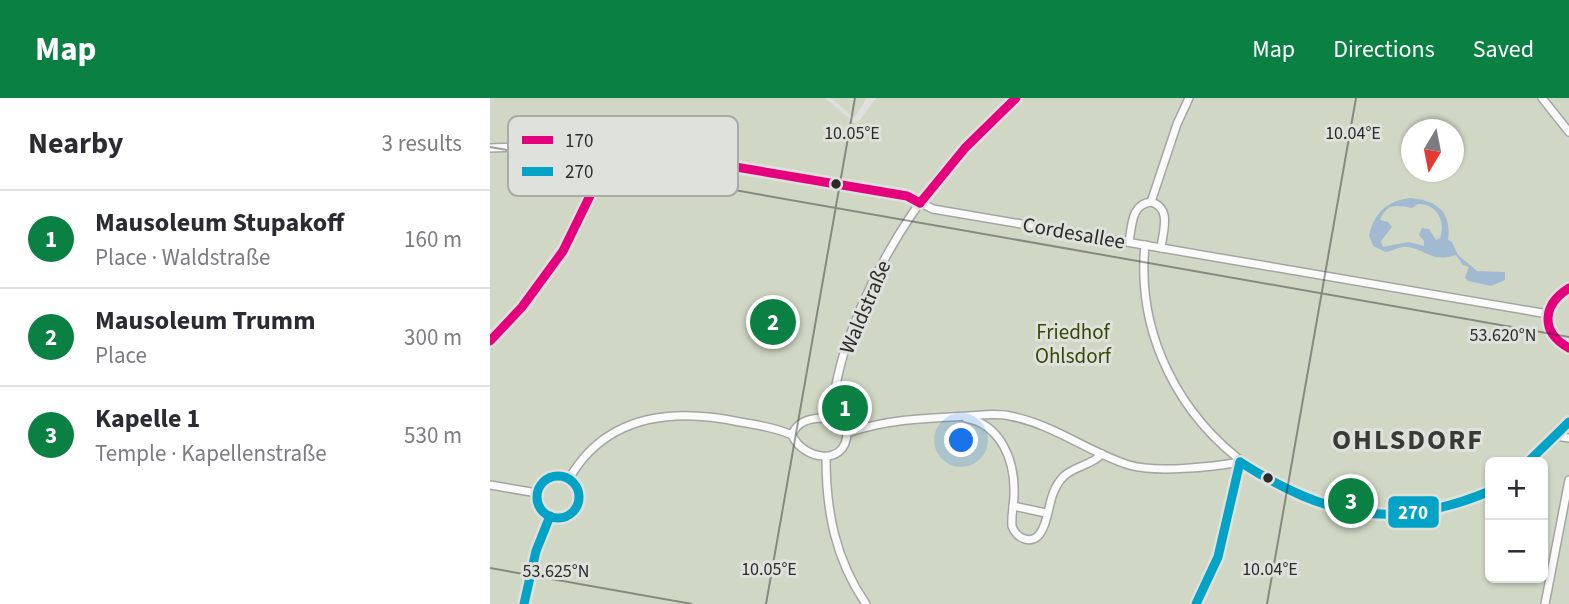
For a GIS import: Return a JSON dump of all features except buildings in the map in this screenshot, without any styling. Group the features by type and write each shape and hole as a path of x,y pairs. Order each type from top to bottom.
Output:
{"street":[{"name":"Waldstraße","path":"829,419 840,366 855,324 886,257 920,203 975,137 1016,98"},
{"path":"1151,202 1177,124 1189,98"},
{"path":"1542,98 1569,132"},
{"path":"490,148 508,147"},
{"name":"Cordesallee","path":"738,167 907,196 933,209 1548,314"},
{"path":"490,341 522,307 563,251 590,196"},
{"path":"1129,242 1136,209 1145,202 1151,202 1157,204 1165,214 1161,248"},
{"path":"1145,245 1145,276 1157,346 1193,412 1240,462 1280,488 1331,507 1354,511 1403,513 1436,509 1485,493"},
{"path":"1569,288 1554,298 1548,314 1553,338 1569,348"},
{"path":"847,433 894,421 992,414 1029,421 1102,454 1139,467 1195,467 1240,462"},
{"path":"958,416 989,428 1000,438 1013,475 1012,529 1017,536 1025,539 1039,535 1057,486 1065,476 1102,454"},
{"path":"569,479 591,450 609,436 630,425 657,417 724,419 774,429 792,435 804,450 826,457 835,454 844,446 847,433"},
{"path":"792,435 796,427 808,419 829,419 839,424 847,433"},
{"path":"1533,457 1569,422"},
{"path":"1556,436 1569,438"},
{"path":"826,457 828,509 837,547 846,572 866,604"},
{"path":"1196,604 1211,576 1221,548 1240,462"},
{"path":"558,476 569,479 577,489 578,500 575,508 564,516 550,516 540,507 537,493 548,479 558,476"},
{"path":"1545,604 1569,480"},
{"path":"490,485 537,493"},
{"path":"1013,506 1046,513"},
{"path":"524,604 536,551 550,516"}],"green space":[{"name":"Friedhof Ohlsdorf","path":"490,98 825,98 855,123 876,98 1569,98 1569,604 490,604"},
{"path":"831,98 867,98 854,118"}],"water":[{"path":"1410,198 1428,201 1441,209 1448,222 1448,240 1452,242 1458,255 1477,271 1505,272 1505,280 1491,286 1468,281 1465,278 1469,267 1463,265 1456,255 1440,258 1407,247 1386,252 1373,246 1369,235 1379,214 1389,205","holes":["1418,204 1435,210 1441,220 1440,238 1436,240 1429,229 1422,228 1419,235 1424,246 1408,242 1383,247 1381,241 1392,227 1388,222 1380,220 1386,211 1393,206 1412,208"]}],"transit line":[{"name":"170","path":"920,203 965,148 1016,98"},
{"name":"170","path":"738,167 907,196 920,203"},
{"name":"170","path":"490,341 522,307 563,251 590,196"},
{"name":"170","path":"1569,288 1554,302 1548,318 1553,334 1569,348"},
{"name":"270","path":"1533,457 1569,422"},
{"name":"270","path":"1240,462 1302,496 1361,512 1422,512 1485,493"},
{"name":"270","path":"1196,604 1218,557 1240,462"},
{"name":"270","path":"558,476 573,482 579,497 573,512 558,518 543,512 537,497 543,482 558,476"},
{"name":"270","path":"524,604 536,551 550,516"}],"place":[{"name":"Mausoleum Trumm","path":"773,322"},
{"name":"Mausoleum Stupakoff","path":"845,408"},
{"name":"Kapelle 1","path":"1351,501"}],"district":[{"name":"OHLSDORF","path":"1408,439"}]}
